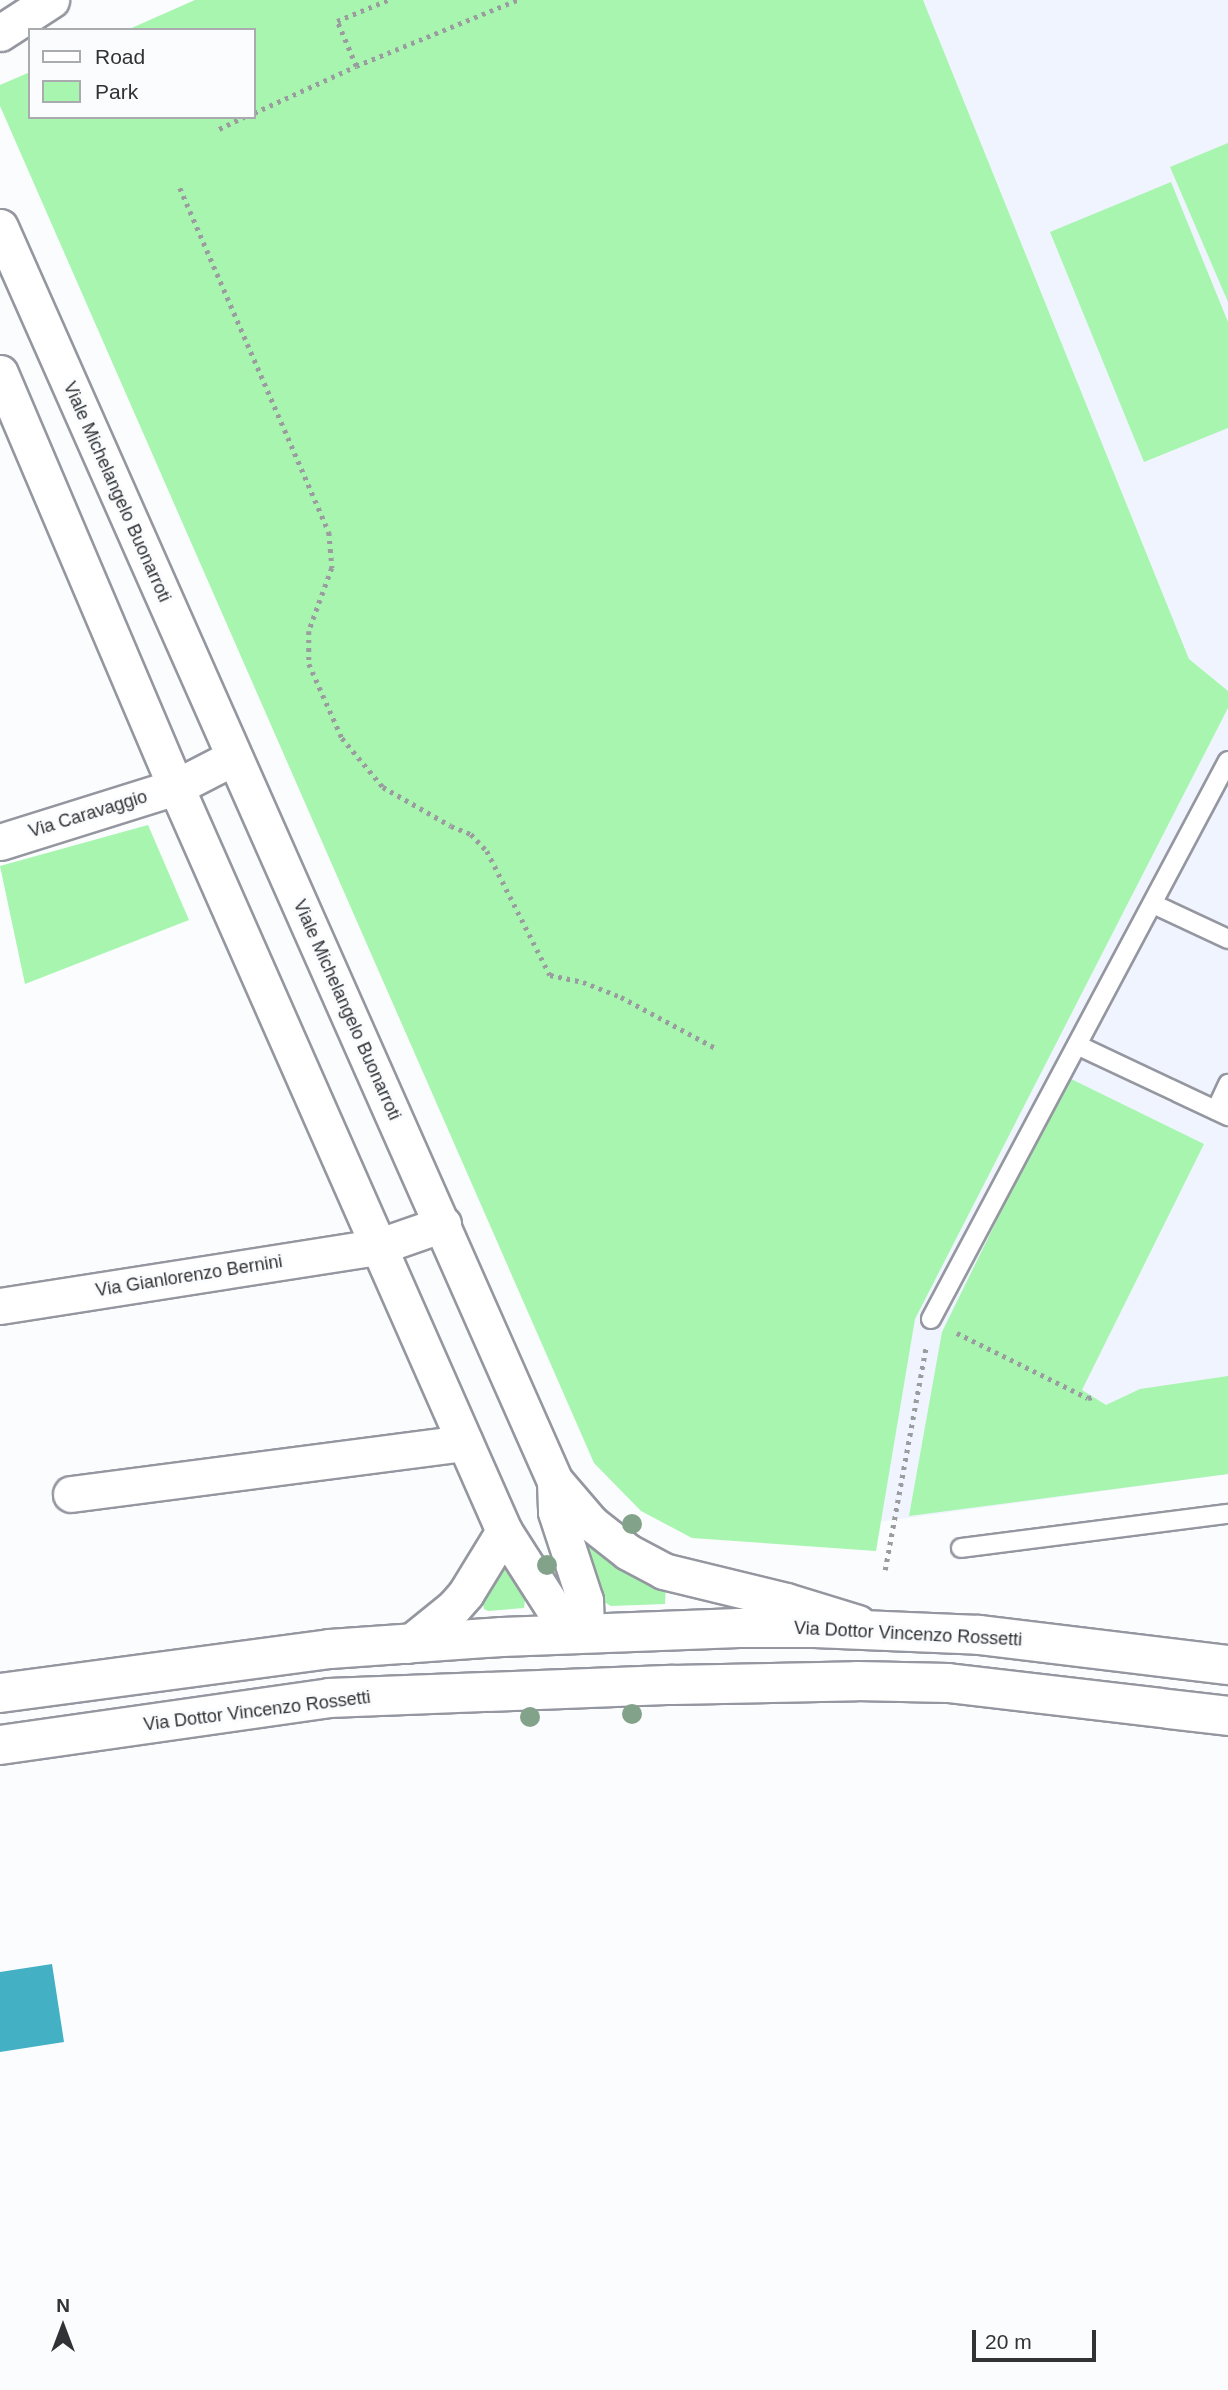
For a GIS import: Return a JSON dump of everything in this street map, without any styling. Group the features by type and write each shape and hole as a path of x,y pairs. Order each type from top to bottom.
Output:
{"street":[{"path":"0,33 51,0"},
{"name":"Viale Michelangelo Buonarroti","path":"0,228 555,1481 591,1523 628,1552 663,1571 786,1601 876,1630"},
{"path":"0,373 176,786 504,1531 559,1617 586,1634 599,1687"},
{"path":"176,786 234,757"},
{"name":"Via Caravaggio","path":"0,842 176,786"},
{"path":"377,1247 443,1224"},
{"name":"Via Gianlorenzo Bernini","path":"0,1306 377,1247"},
{"path":"71,1494 465,1443"},
{"name":"Viale Michelangelo Buonarroti","path":"555,1481 556,1511 584,1600 586,1634"},
{"path":"407,1645 454,1607 466,1593 504,1531"},
{"name":"Via Dottor Vincenzo Rossetti","path":"0,1693 303,1652 586,1634 739,1628 876,1630 996,1636 1228,1665"},
{"name":"Via Dottor Vincenzo Rossetti","path":"0,1745 329,1698 599,1687 857,1681 948,1683 1228,1716"}],"lane":[{"path":"931,1319 1228,761"},
{"path":"1153,904 1228,939"},
{"path":"1077,1045 1222,1113 1228,1084"},
{"path":"961,1548 1228,1514"}],"path":[{"path":"356,66 337,21 388,0"},
{"path":"256,112 504,2 517,0"},
{"path":"219,129 240,119"},
{"path":"180,188 329,533 332,568 309,631 309,664 342,738 383,787 451,826 471,834 487,851 550,975 583,982 621,997 717,1049"},
{"path":"885,1570 931,1319 1088,1398 1093,1397"}],"shaded area":[{"path":"923,0 1228,0 1228,691 1189,659"},
{"path":"1228,708 1228,1474 871,1523 767,1533 915,1319"}],"green space":[{"path":"195,0 923,0 1189,659 1228,691 1228,708 915,1319 876,1551 692,1538 641,1511 594,1463 0,106 0,85 28,73 28,119 256,119 256,28 132,28"},
{"path":"1228,143 1228,302 1170,167"},
{"path":"1171,182 1228,322 1228,428 1144,462 1050,232"},
{"path":"148,825 189,920 25,984 0,866"},
{"path":"1067,1077 1204,1144 1082,1390 1106,1405 1140,1389 1228,1376 1228,1474 909,1516 942,1332"},
{"path":"588,1540 666,1584 665,1604 611,1606 602,1601 583,1541"},
{"path":"505,1558 525,1600 524,1608 488,1611 484,1609 482,1600"}],"water":[{"path":"52,1964 64,2042 0,2052 0,1972"}]}
